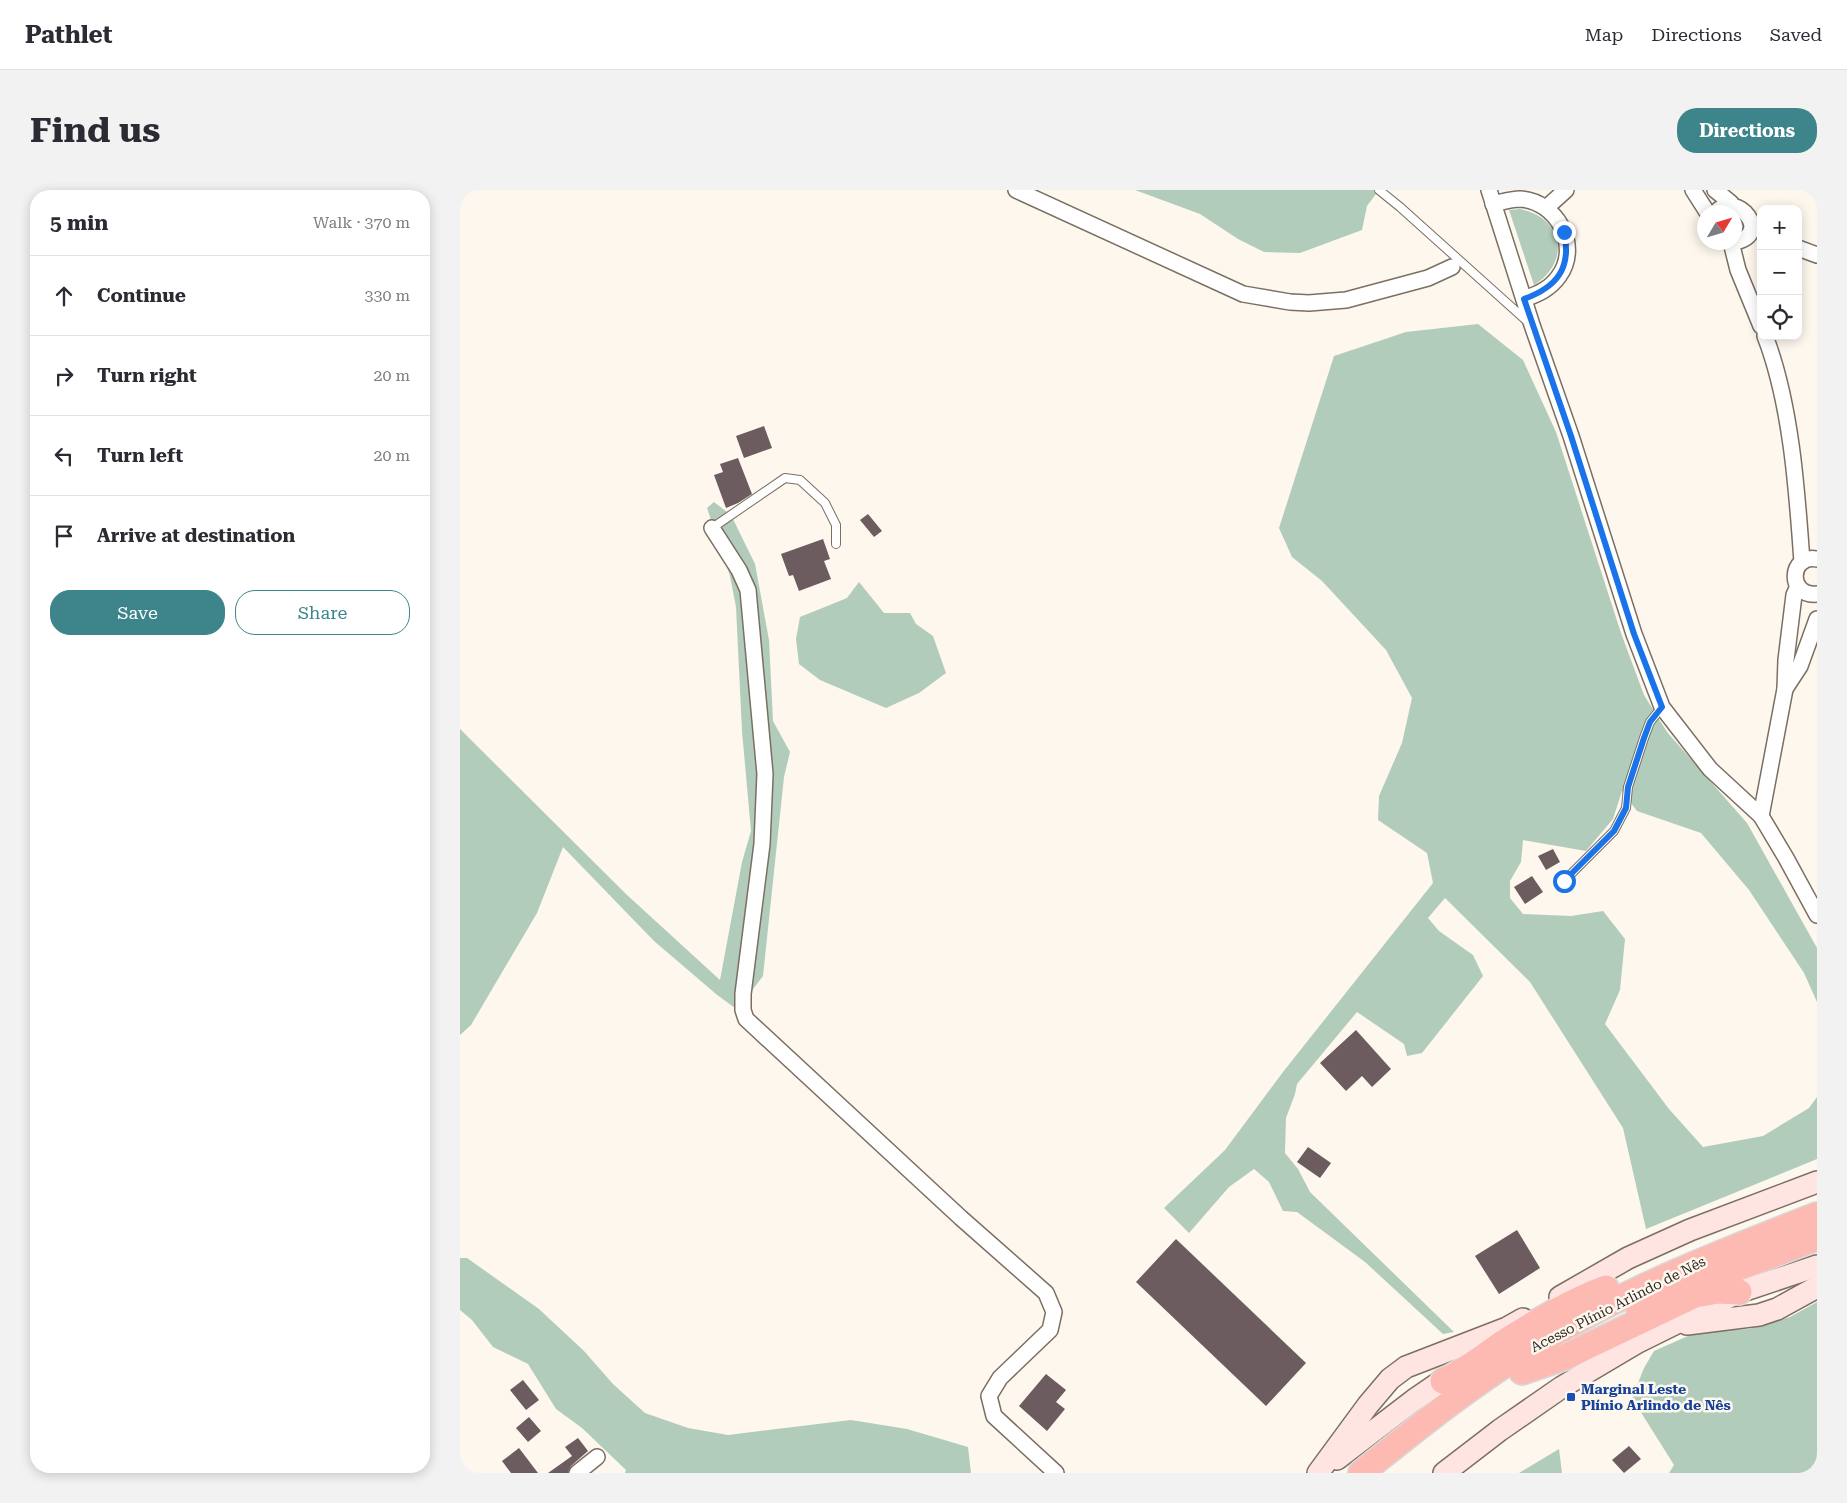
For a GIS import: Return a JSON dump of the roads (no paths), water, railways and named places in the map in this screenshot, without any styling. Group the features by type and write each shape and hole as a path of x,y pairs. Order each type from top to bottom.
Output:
{"highway":[{"name":"Acesso Plínio Arlindo de Nês","path":"1361,1473 1455,1398 1528,1349 1589,1315 1695,1263 1817,1215"},
{"name":"Acesso Plínio Arlindo de Nês","path":"1389,1473 1466,1411 1522,1372 1602,1326 1685,1288 1817,1238"},
{"path":"1443,1381 1466,1370 1504,1343 1546,1317 1599,1291 1644,1274 1695,1263"},
{"path":"1522,1372 1563,1358 1695,1295 1718,1291 1739,1292"}],"main road":[{"path":"1318,1472 1368,1405 1390,1379 1406,1367 1507,1328 1628,1258 1690,1230 1817,1182"},
{"path":"1444,1473 1500,1430 1562,1387 1638,1342 1739,1292 1817,1266"},
{"path":"1739,1292 1811,1291"},
{"path":"1672,1326 1759,1315 1777,1309 1811,1291"},
{"path":"1318,1472 1414,1400 1443,1381 1507,1328"},
{"path":"1368,1405 1410,1389 1443,1381"}],"street":[{"path":"1016,190 1242,294 1258,298 1309,303 1346,300 1428,278 1452,267"},
{"path":"1546,208 1566,190"},
{"path":"1693,190 1703,205"},
{"path":"1715,190 1732,203 1744,207 1752,218 1756,227 1742,238"},
{"path":"1524,299 1538,294 1550,286 1560,275 1566,261 1568,246 1564,232 1557,219 1546,208 1534,202 1491,197 1532,325 1571,436 1634,634 1662,707 1710,769 1761,816 1817,915"},
{"path":"1724,205 1732,203"},
{"path":"1802,249 1817,255"},
{"path":"1734,250 1738,270 1757,316"},
{"path":"1766,340 1784,406 1810,560 1795,573 1798,586 1804,592 1817,594"},
{"path":"712,528 739,570 748,590 765,774 762,844 743,994 743,1010 746,1019 961,1218 1046,1293 1054,1312 1050,1330 1000,1378 989,1396 994,1416 1056,1473"},
{"path":"1761,816 1785,690 1786,660 1794,596 1798,586"},
{"path":"1785,690 1800,666 1817,619"},
{"path":"577,1473 597,1457"}],"lane":[{"path":"1379,190 1532,325"},
{"path":"712,528 785,478 800,480 825,503 836,525 836,544"},
{"path":"1564,881 1614,831 1626,808 1628,787 1650,722 1662,707"}],"place":[{"name":"Marginal Leste Plínio Arlindo de Nês","path":"1571,1397"}]}
